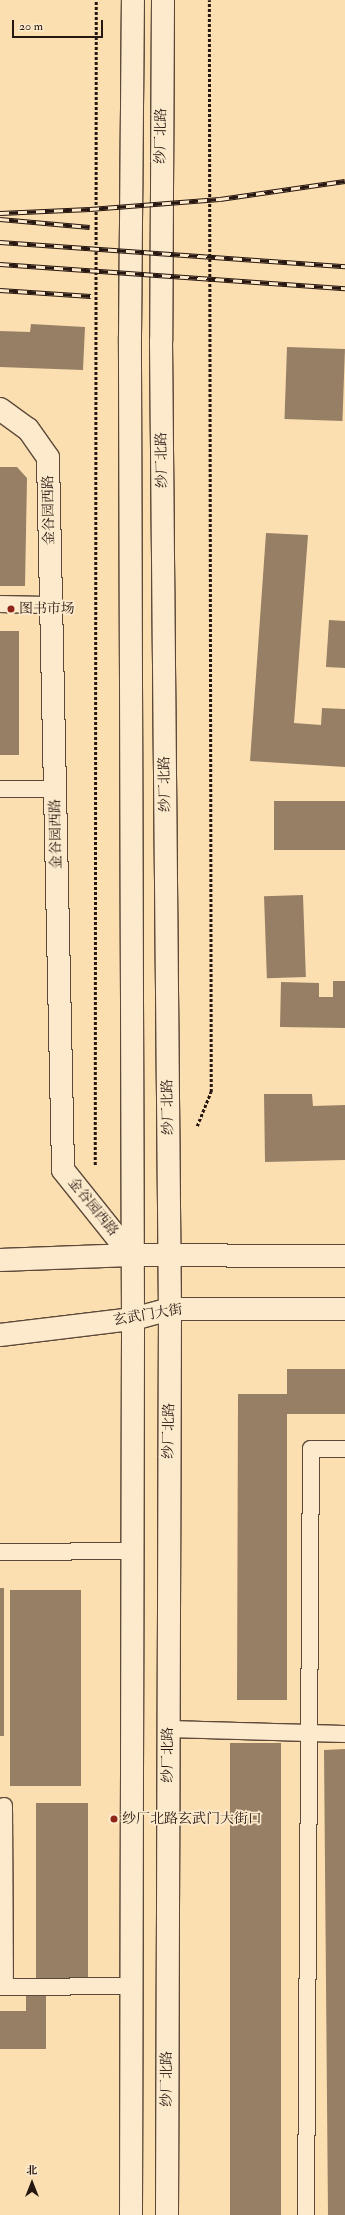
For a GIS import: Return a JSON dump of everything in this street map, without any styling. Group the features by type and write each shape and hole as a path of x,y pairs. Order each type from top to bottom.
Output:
{"main road":[{"name":"纱厂北路","path":"131,2215 133,1319 130,337 133,0"},
{"name":"纱厂北路","path":"163,0 161,341 170,1255 166,2215"},
{"name":"金谷园西路","path":"0,410 28,429 48,458 63,1170 132,1255"},
{"path":"0,1260 132,1255 345,1256"},
{"name":"玄武门大街","path":"0,1336 133,1319 170,1309 345,1309"}],"lane":[{"path":"0,604 51,605"},
{"path":"0,789 55,789"},
{"path":"306,2215 310,1449 345,1449"},
{"path":"0,1552 132,1551"},
{"path":"168,1729 345,1734"},
{"path":"4,1806 2,1892 3,1987 132,1986"}],"path":[{"path":"95,1172 96,0"},
{"path":"196,1127 211,1092 209,0"}],"building":[{"path":"31,324 85,327 83,370 0,367 0,331 30,332"},
{"path":"287,347 345,349 342,421 284,419"},
{"path":"0,467 17,467 27,478 25,586 0,586"},
{"path":"266,533 308,535 294,723 321,725 322,708 345,709 345,767 250,761"},
{"path":"329,620 345,621 345,668 326,667"},
{"path":"0,631 19,631 19,755 0,755"},
{"path":"274,801 345,801 345,850 274,850"},
{"path":"303,895 306,977 267,978 264,896"},
{"path":"333,981 345,981 345,1028 280,1027 281,982 319,983 319,997 333,997"},
{"path":"264,1094 312,1094 313,1106 345,1105 345,1160 265,1162"},
{"path":"287,1369 345,1369 345,1414 287,1414 287,1700 237,1700 238,1394 287,1394"},
{"path":"0,1588 4,1588 4,1736 0,1736"},
{"path":"10,1590 81,1590 81,1786 10,1786"},
{"path":"230,1743 281,1743 281,2215 230,2215"},
{"path":"345,1749 345,2215 328,2215 324,1750"},
{"path":"36,1803 88,1803 88,1978 36,1978"},
{"path":"26,1996 46,1996 46,2049 0,2049 0,2011 26,2011"}],"railway":[{"path":"0,213 90,209 220,199 345,181"},
{"path":"0,219 90,227"},
{"path":"0,242 345,266"},
{"path":"0,264 345,288"},
{"path":"0,290 91,296"}],"place":[{"name":"图书市场","path":"11,609"},
{"name":"纱厂北路玄武门大街口","path":"114,1819"}]}
